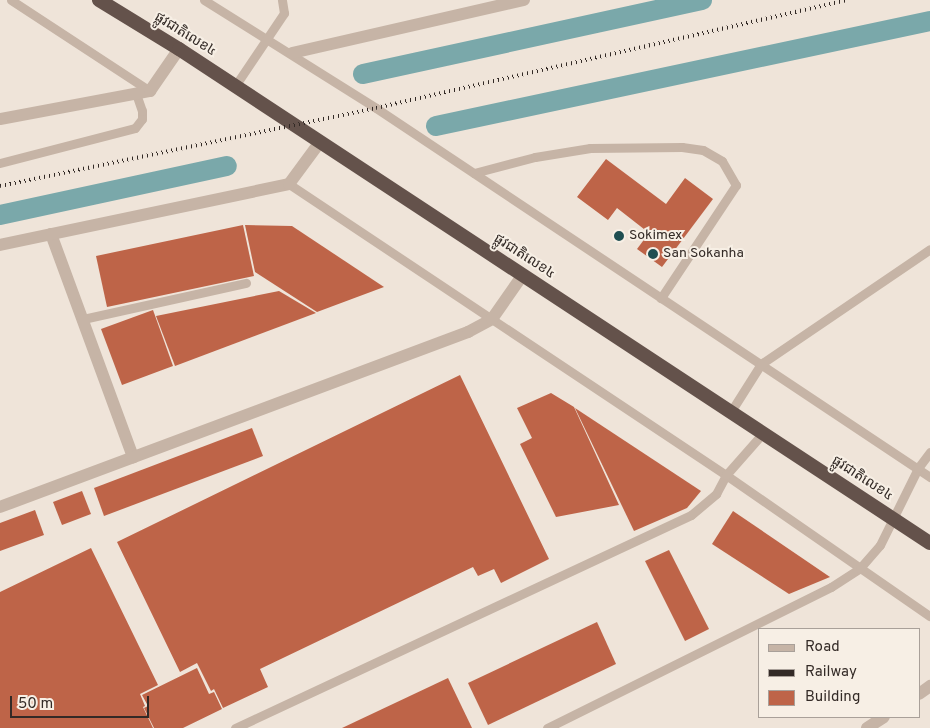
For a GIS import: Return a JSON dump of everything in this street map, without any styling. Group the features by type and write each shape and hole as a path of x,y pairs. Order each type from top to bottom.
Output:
{"highway":[{"name":"ផ្លូវជាតិលេខ៤","path":"99,0 114,4 522,276 930,542"}],"street":[{"path":"292,53 524,0"},
{"path":"0,119 150,91 179,49"},
{"path":"0,245 289,184 320,142"},
{"path":"51,234 133,457"},
{"path":"1,503 133,457 468,332 492,319 522,276"},
{"path":"867,728 882,718"}],"lane":[{"path":"10,0 150,91"},
{"path":"204,0 292,53 930,477"},
{"path":"235,86 284,13 282,0"},
{"path":"0,163 135,128 142,120 142,111 136,94"},
{"path":"474,173 535,157 590,148 682,147 703,150 722,161 736,185 662,298"},
{"path":"289,184 726,475 930,616"},
{"path":"730,413 761,364 930,250"},
{"path":"83,319 246,284"},
{"path":"235,728 691,515 716,494 726,475 762,434"},
{"path":"547,728 831,587 860,568 880,545 918,468 930,452"}],"building":[{"path":"606,159 666,204 685,178 713,199 662,267 637,249 649,233 617,208 608,220 577,197"},
{"path":"243,225 254,276 107,307 96,256"},
{"path":"245,225 292,226 384,287 317,312 255,272"},
{"path":"279,291 316,313 175,366 156,316"},
{"path":"153,310 173,366 122,385 101,329"},
{"path":"460,375 549,559 501,583 494,569 478,576 473,567 260,669 268,687 223,708 214,689 211,691 197,663 180,672 117,542"},
{"path":"551,393 574,407 619,505 556,517 520,444 532,438 517,408"},
{"path":"575,408 701,491 687,508 634,531"},
{"path":"252,428 263,456 104,516 94,488"},
{"path":"82,491 91,514 62,525 53,502"},
{"path":"35,510 44,535 0,551 0,523"},
{"path":"733,511 830,577 789,594 712,544"},
{"path":"91,548 158,685 140,694 145,706 143,707 153,728 0,728 0,592"},
{"path":"669,550 709,629 685,641 645,561"},
{"path":"597,622 616,664 488,725 468,683"},
{"path":"197,668 209,694 214,692 222,709 183,728 154,728 144,708 148,706 142,695"},
{"path":"448,678 472,728 342,728"}],"waterway":[{"path":"363,74 702,0"},
{"path":"436,126 930,21"},
{"path":"0,215 227,166"}],"railway":[{"path":"0,186 376,108 847,0"}],"place":[{"name":"Sokimex","path":"619,236"},
{"name":"San Sokanha","path":"653,254"}]}
